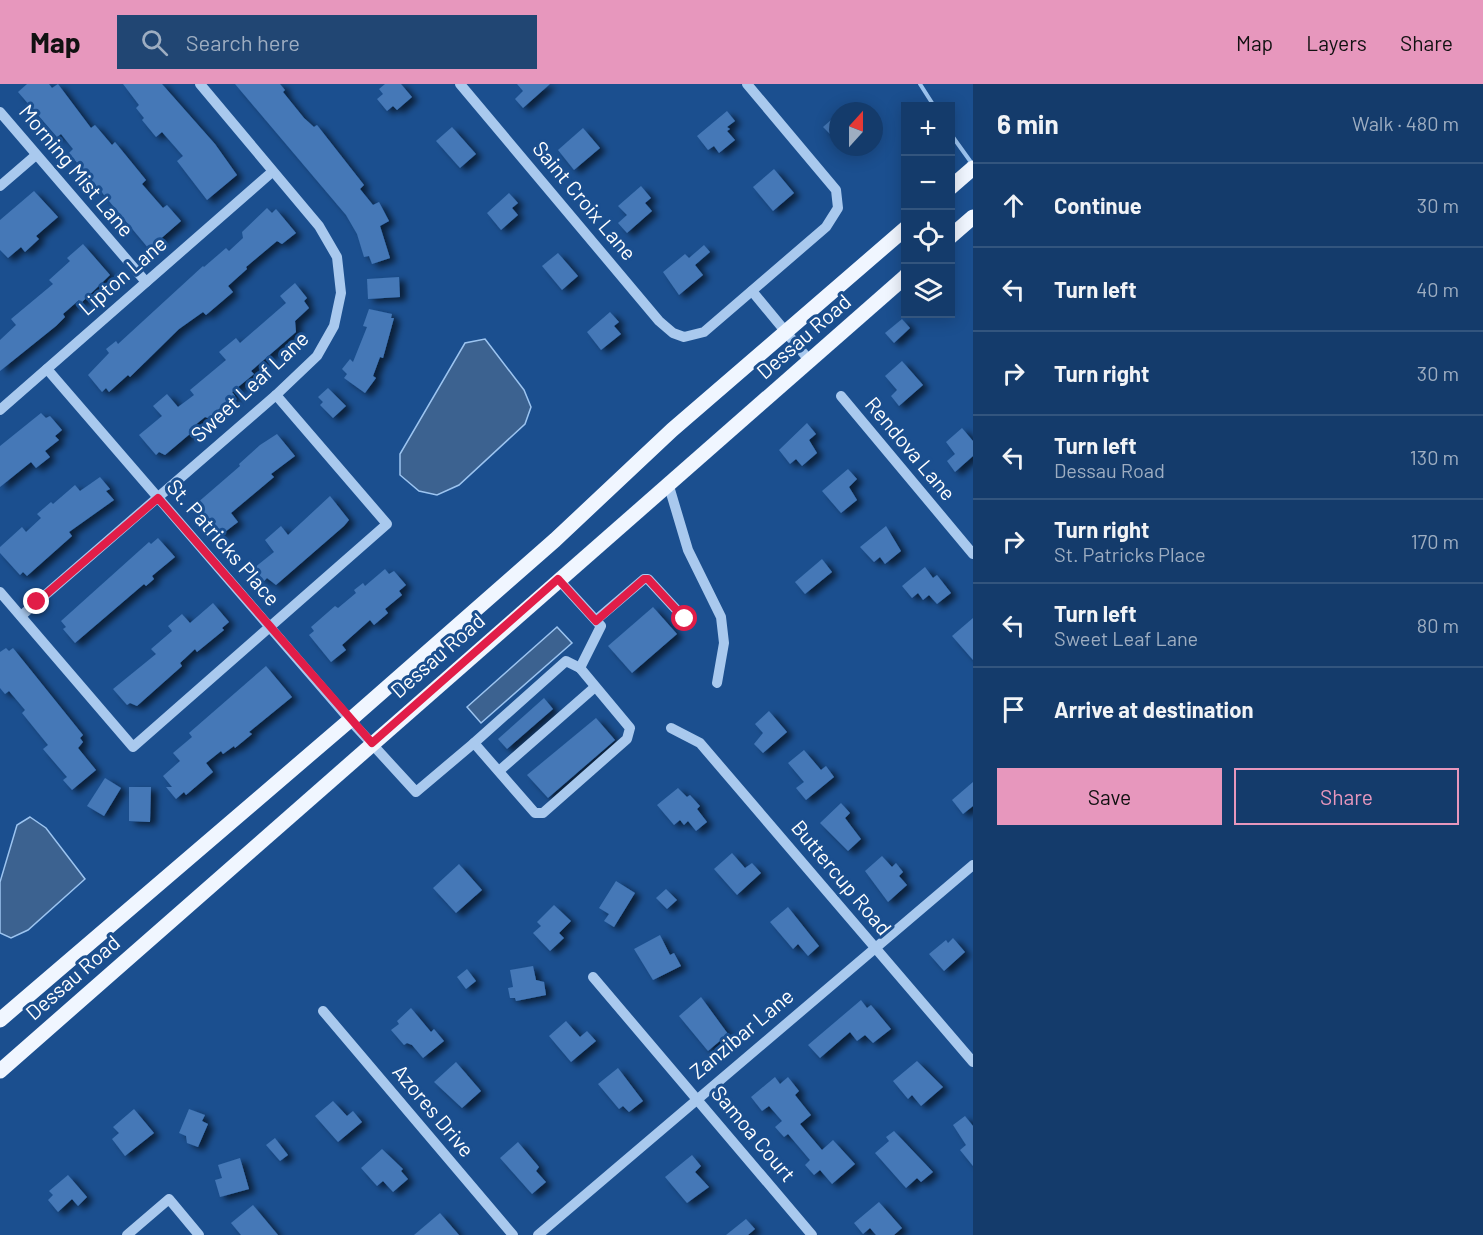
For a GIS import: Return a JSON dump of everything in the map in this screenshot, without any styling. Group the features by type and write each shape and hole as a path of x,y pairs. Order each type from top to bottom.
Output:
{"main road":[{"path":"955,184 973,168"},
{"path":"955,233 971,219"},
{"name":"Dessau Road","path":"0,1020 350,720 901,232"},
{"name":"Dessau Road","path":"0,1071 901,280"}],"street":[{"name":"Sweet Leaf Lane","path":"21,616 276,395 317,356 327,342 339,310 341,293 337,257 319,226 200,84"},
{"name":"Saint Croix Lane","path":"460,84 659,321 673,333 684,337 704,332 753,291"},
{"path":"747,84 836,190 838,208 826,227 753,291 809,360"},
{"name":"Morning Mist Lane","path":"0,112 146,282"},
{"path":"0,186 36,155"},
{"name":"Lipton Lane","path":"0,410 272,172"},
{"name":"St. Patricks Place","path":"47,369 350,720 416,792 474,743"},
{"path":"0,592 132,747 387,524 276,395"},
{"name":"Rendova Lane","path":"841,396 973,554"},
{"path":"668,483 688,550 721,617 724,643 717,683"},
{"path":"558,579 601,626 580,668"},
{"path":"596,621 644,579 648,579 685,619"},
{"path":"566,661 580,668 630,728 627,739 543,813 535,813 474,743 566,661"},
{"path":"499,771 595,687"},
{"name":"Buttercup Road","path":"671,728 700,743 973,1062"},
{"name":"Zanzibar Lane","path":"538,1235 973,865"},
{"name":"Samoa Court","path":"593,977 812,1235"},
{"name":"Azores Drive","path":"323,1011 513,1235"},
{"path":"127,1235 169,1199 199,1235"}],"water":[{"path":"485,339 524,390 531,407 525,424 459,485 437,495 419,491 400,475 400,454 465,343"},
{"path":"557,627 572,643 481,723 467,707"},
{"path":"30,817 46,828 85,879 28,930 11,938 0,933 0,882 17,825"}],"building":[{"path":"27,84 49,84 52,88 58,84 91,128 95,125 112,145 115,142 146,180 142,184 163,208 167,205 181,221 149,249 69,153 73,149 61,134 57,137 18,92"},
{"path":"123,84 162,84 215,144 237,175 207,200 177,161 183,156 162,132 156,137 142,120 144,118 136,108 139,105"},
{"path":"235,84 280,84 285,90 283,92 304,118 314,127 317,125 364,185 360,189 373,205 379,202 389,221 380,226 390,258 372,264 369,256 364,257 357,234 346,215"},
{"path":"385,84 401,84 412,97 397,110 393,106 387,111 377,99 383,94 379,89"},
{"path":"517,84 550,84 523,108 515,99 523,91"},
{"path":"727,111 735,121 727,127 730,129 727,131 735,140 719,153 714,146 708,150 697,136"},
{"path":"829,122 829,133 823,127"},
{"path":"452,127 476,154 460,168 436,141"},
{"path":"583,128 600,148 574,170 558,150"},
{"path":"774,169 794,193 773,211 753,187"},
{"path":"641,186 651,198 645,203 652,211 627,233 618,223 627,215 618,206"},
{"path":"34,191 58,217 36,236 39,239 25,252 21,247 8,258 0,250 0,220"},
{"path":"509,193 518,203 512,208 518,215 501,230 487,213"},
{"path":"267,208 272,213 276,209 296,233 282,244 277,241 246,267 247,269 228,286 233,292 206,315 203,312 179,329 130,377 128,375 109,392 106,388 102,392 88,375 109,353 106,349 116,341 118,344 203,266 226,248 229,251 243,238 242,232"},
{"path":"83,244 110,275 81,303 79,300 63,314 65,317 56,326 0,371 0,340 16,325 11,319 53,284 49,280 70,261 67,258"},
{"path":"704,245 710,252 695,265 703,275 679,295 663,272 685,254 689,258"},
{"path":"558,253 578,276 562,290 542,266"},
{"path":"399,277 400,297 368,299 367,279"},
{"path":"295,283 307,298 304,301 309,308 295,321 296,332 251,371 254,374 232,392 235,396 189,430 191,433 165,455 159,452 156,455 139,435 162,416 153,406 167,394 178,407 194,395 190,390 226,360 219,352 236,338 240,343 286,303 280,296"},
{"path":"369,309 392,314 391,318 394,318 383,358 380,357 373,376 376,378 365,393 344,378 347,374 342,369 350,359 353,362 367,327 363,326"},
{"path":"610,312 619,322 614,326 621,334 601,350 587,332"},
{"path":"902,319 910,328 894,343 885,333"},
{"path":"902,361 923,385 899,406 891,396 897,390 885,376"},
{"path":"328,388 346,406 333,418 320,405 323,402 318,397"},
{"path":"41,413 46,418 50,416 62,430 55,436 59,440 45,451 50,457 36,468 31,462 0,487 0,446"},
{"path":"807,423 816,434 809,440 817,453 802,466 796,459 790,464 779,450"},
{"path":"962,428 973,441 973,456 955,472 947,461 955,454 946,442"},
{"path":"277,434 295,456 271,474 274,477 231,513 238,522 221,535 196,504 240,466 239,464 260,445"},
{"path":"848,469 857,479 849,487 857,500 841,513 822,491"},
{"path":"100,477 110,489 106,491 114,500 69,532 72,536 27,576 23,572 20,575 0,553 0,547 22,527 26,532 41,518 37,514 75,485 80,491"},
{"path":"330,496 349,520 276,585 267,578 264,581 254,568 274,552 265,540 281,526 288,535"},
{"path":"886,526 901,551 885,564 880,557 874,562 860,547"},
{"path":"158,538 175,557 152,576 154,579 146,586 144,584 75,643 63,629 66,627 61,621 149,542 151,544"},
{"path":"822,559 832,572 805,594 795,582"},
{"path":"925,567 933,578 937,575 951,593 937,604 929,595 923,600 918,593 912,598 902,586"},
{"path":"385,569 389,574 394,571 406,585 399,591 402,595 385,609 388,613 374,625 370,620 342,645 346,650 331,662 309,635 314,631 311,627 335,606 338,608 356,593 354,590 363,583 365,586"},
{"path":"213,603 229,622 222,628 224,630 197,652 195,649 180,663 182,666 137,706 130,703 127,705 113,689 156,654 151,649 172,631 168,626 182,614 190,623"},
{"path":"653,607 677,634 632,673 608,646"},
{"path":"973,618 973,660 952,636"},
{"path":"6,648 9,651 13,648 83,735 80,738 83,742 78,748 96,770 72,790 63,780 67,777 43,749 48,745 22,713 25,710 9,691 5,694 0,688 0,652"},
{"path":"266,666 292,697 249,732 252,734 235,748 234,746 223,754 221,751 206,763 213,772 186,795 184,792 176,799 166,787 172,787 163,776 180,761 173,753 192,737 189,733"},
{"path":"544,698 553,709 507,749 498,739"},
{"path":"769,711 787,732 763,753 754,744 763,733 755,724"},
{"path":"596,718 615,740 548,798 527,775"},
{"path":"804,750 821,770 826,766 834,777 806,800 796,788 804,782 788,763"},
{"path":"105,778 121,788 104,816 87,806"},
{"path":"973,782 973,806 963,814 952,800"},
{"path":"129,787 151,787 150,822 129,821"},
{"path":"678,788 687,797 690,795 700,806 697,809 707,822 696,831 688,821 684,825 680,820 674,825 657,805"},
{"path":"841,803 850,813 845,818 861,839 848,851 820,823"},
{"path":"732,853 745,868 752,863 761,873 737,895 714,869"},
{"path":"882,856 892,867 896,863 903,872 899,876 907,885 888,902 865,871"},
{"path":"459,864 482,890 456,913 433,888"},
{"path":"616,881 635,893 614,927 604,921 609,914 599,908"},
{"path":"666,889 677,900 667,909 656,898"},
{"path":"554,905 571,921 559,933 564,938 550,951 533,933 541,926 537,922"},
{"path":"788,907 819,946 808,956 798,944 793,949 770,922"},
{"path":"660,935 670,955 674,953 681,966 653,980 634,949"},
{"path":"953,938 965,952 944,971 929,954 946,940 948,943"},
{"path":"533,966 536,980 544,982 546,995 516,1001 515,998 510,998 508,988 513,987 510,970"},
{"path":"467,969 476,981 466,989 457,977"},
{"path":"701,997 728,1034 708,1051 679,1016"},
{"path":"861,1000 867,1008 871,1005 891,1029 873,1043 865,1035 857,1041 850,1032 820,1058 808,1045"},
{"path":"411,1008 431,1032 434,1029 444,1041 423,1058 412,1045 407,1043 404,1045 391,1030 399,1024 397,1021"},
{"path":"566,1021 580,1037 587,1031 596,1041 571,1062 549,1036"},
{"path":"917,1061 943,1087 921,1106 912,1095 908,1099 893,1081"},
{"path":"456,1062 481,1091 462,1108 434,1082"},
{"path":"618,1068 643,1101 629,1112 623,1106 619,1109 598,1084"},
{"path":"775,1077 780,1084 788,1077 799,1091 795,1095 811,1115 800,1124 822,1150 833,1140 855,1164 832,1184 820,1170 814,1175 805,1165 810,1160 788,1134 784,1137 775,1127 782,1121 769,1106 762,1111 751,1097"},
{"path":"333,1101 347,1116 353,1111 362,1122 338,1142 315,1116"},
{"path":"134,1109 154,1133 125,1156 112,1139 119,1133 113,1127"},
{"path":"189,1109 205,1115 202,1121 208,1124 198,1147 187,1143 186,1136 179,1133"},
{"path":"965,1116 973,1126 973,1166 960,1150 966,1145 953,1125"},
{"path":"894,1131 933,1172 921,1182 917,1178 906,1188 875,1153 889,1141 886,1137"},
{"path":"275,1138 288,1155 280,1161 266,1145"},
{"path":"518,1142 539,1167 536,1171 546,1182 532,1194 500,1158"},
{"path":"382,1149 403,1169 401,1171 408,1179 393,1192 383,1181 377,1186 361,1168"},
{"path":"692,1155 701,1166 695,1172 709,1187 687,1203 665,1177"},
{"path":"240,1158 249,1189 220,1197 215,1180 222,1178 218,1165"},
{"path":"68,1175 87,1197 78,1206 72,1199 58,1212 48,1200 53,1195 49,1191"},
{"path":"879,1202 902,1228 894,1235 876,1235 870,1228 863,1234 854,1223"},
{"path":"253,1205 278,1235 241,1235 231,1223"},
{"path":"440,1213 459,1235 414,1235"},
{"path":"746,1219 755,1229 748,1235 726,1235"}],"waterway":[{"path":"920,84 931,102"},
{"path":"955,140 973,165"}],"route":[{"path":"37,602 158,498 372,743 558,579 596,621 644,579 652,580 685,619"}]}
